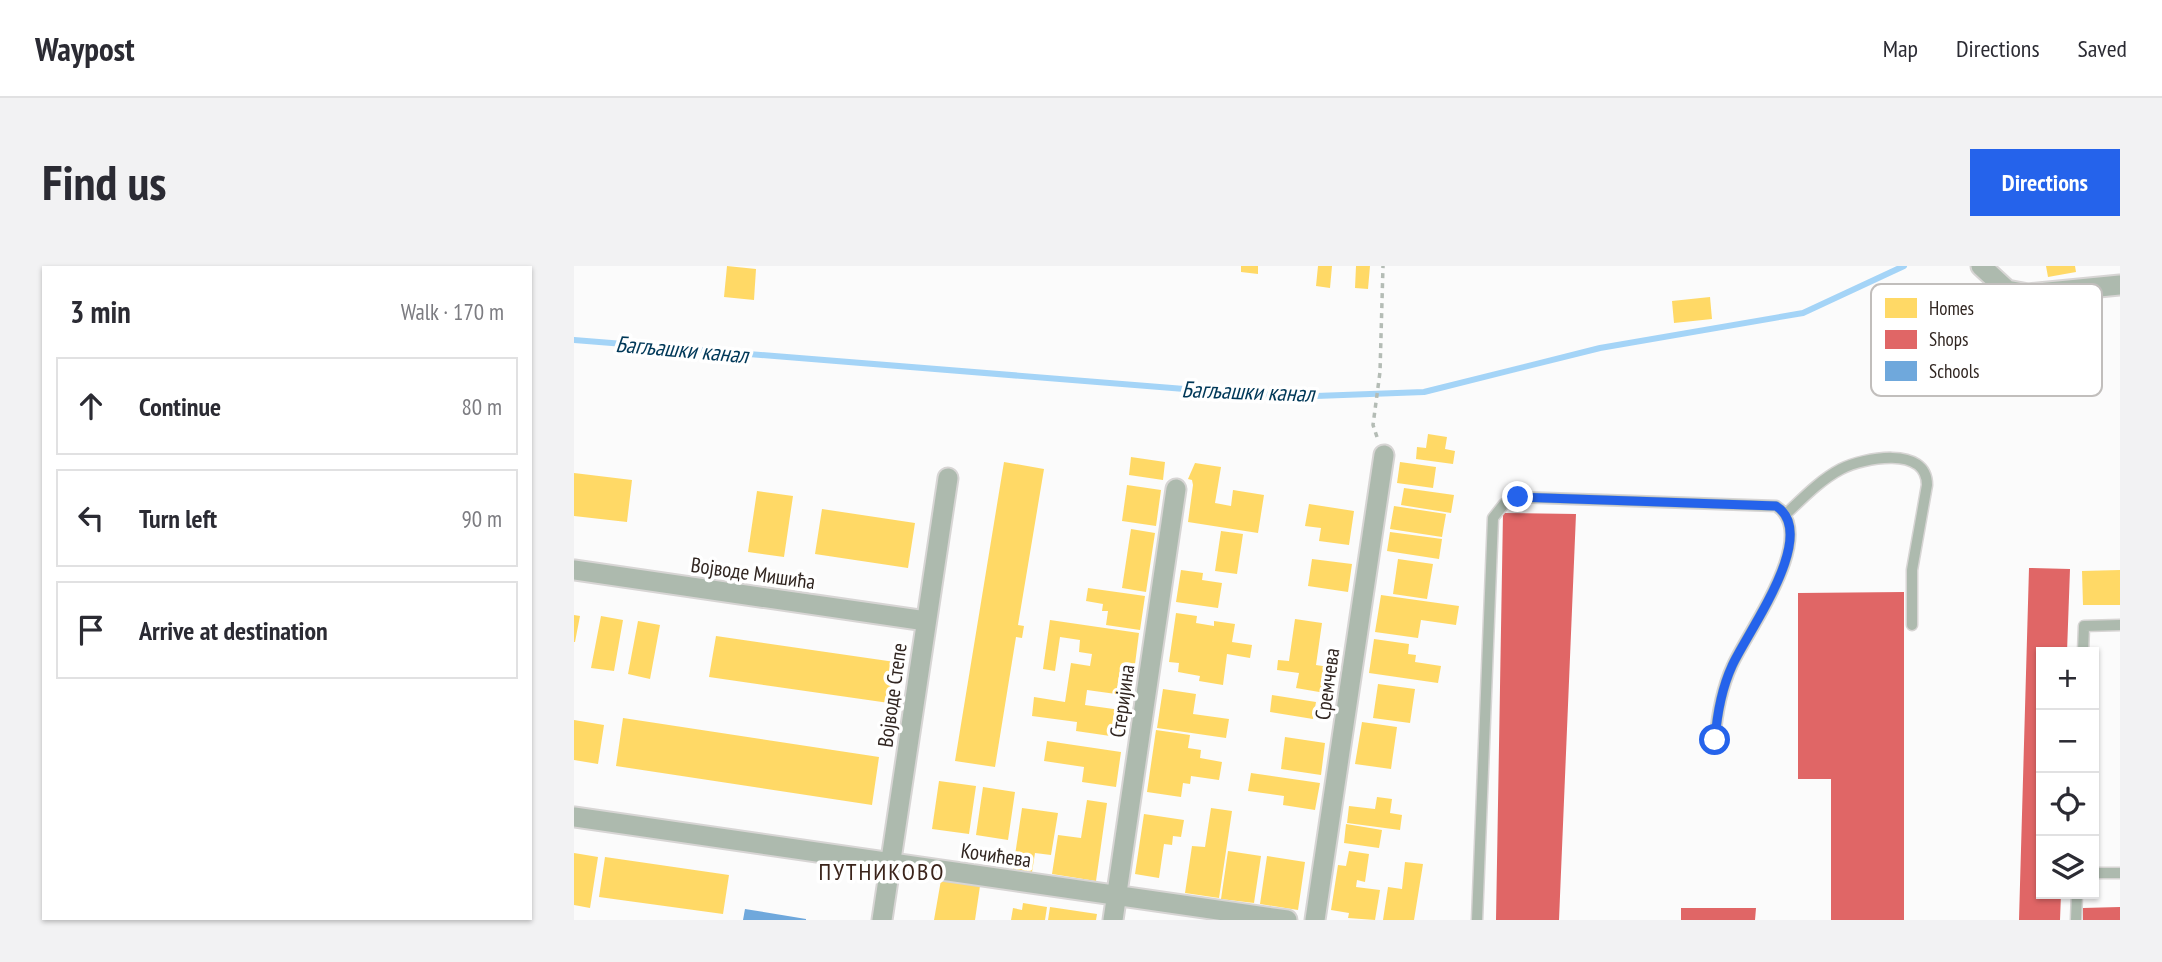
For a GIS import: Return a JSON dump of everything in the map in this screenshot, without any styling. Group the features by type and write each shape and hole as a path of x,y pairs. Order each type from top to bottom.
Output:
{"street":[{"path":"1981,266 2000,284"},
{"path":"2102,287 2120,285"},
{"name":"Сремчева","path":"1315,920 1384,455"},
{"name":"Војводе Степе","path":"882,920 948,478"},
{"name":"Стеријина","path":"1112,920 1176,489"},
{"name":"Војводе Мишића","path":"574,570 926,621"},
{"name":"Кочићева","path":"574,817 1287,920"}],"lane":[{"path":"1786,514 1827,477 1850,465 1892,458 1909,460 1919,465 1926,474 1927,485 1912,570 1912,625"},
{"path":"1477,920 1493,518 1497,510 1518,497 1776,506 1786,514 1791,527 1786,560 1725,683 1715,740"},
{"path":"2083,647 2084,626 2120,625"},
{"path":"2099,873 2120,873"},
{"path":"2076,920 2077,899"}],"path":[{"path":"1373,425 1380,372 1382,266"}],"building: Homes":[{"path":"727,266 756,269 754,300 724,297"},
{"path":"1241,266 1258,266 1258,274 1241,272"},
{"path":"1318,266 1332,266 1330,288 1316,286"},
{"path":"1356,266 1370,266 1368,289 1355,288"},
{"path":"2046,266 2075,266 2076,272 2048,277"},
{"path":"1710,297 1712,319 1674,323 1672,301"},
{"path":"1428,434 1447,437 1445,449 1455,451 1453,464 1416,459 1417,447 1426,448"},
{"path":"1131,457 1165,462 1163,480 1129,475"},
{"path":"1004,462 1044,469 1018,625 1024,626 1022,638 1016,637 995,767 955,761"},
{"path":"1400,462 1436,467 1433,488 1397,483"},
{"path":"1195,463 1221,467 1215,503 1231,506 1233,490 1264,495 1258,533 1188,522 1193,485 1192,480 1188,479"},
{"path":"574,473 632,480 627,522 574,516"},
{"path":"1127,485 1161,490 1156,526 1122,521"},
{"path":"1404,488 1454,495 1451,513 1401,505"},
{"path":"757,491 793,496 784,557 748,552"},
{"path":"1309,504 1354,511 1349,545 1319,541 1321,528 1305,526"},
{"path":"1394,506 1446,514 1442,537 1390,529"},
{"path":"822,509 915,523 908,568 815,554"},
{"path":"1131,529 1155,533 1146,592 1122,588"},
{"path":"1221,531 1243,534 1237,574 1215,571"},
{"path":"1390,532 1442,539 1439,559 1387,551"},
{"path":"1312,559 1352,564 1348,592 1308,586"},
{"path":"1398,559 1433,564 1427,599 1393,594"},
{"path":"1181,570 1203,573 1202,580 1222,583 1218,608 1176,602"},
{"path":"2120,570 2120,605 2083,605 2082,571"},
{"path":"1088,588 1145,596 1140,630 1106,625 1108,611 1102,611 1103,604 1086,601"},
{"path":"1381,595 1459,606 1456,625 1421,620 1418,638 1375,632"},
{"path":"1176,613 1197,616 1196,623 1214,626 1214,621 1235,624 1232,642 1252,645 1250,658 1227,654 1223,685 1199,681 1200,676 1178,672 1179,663 1169,662"},
{"path":"574,615 580,616 575,642 574,642"},
{"path":"601,616 623,620 614,671 591,668"},
{"path":"1295,619 1322,623 1316,665 1329,667 1325,693 1296,688 1299,673 1277,670 1278,660 1289,661"},
{"path":"1050,620 1139,633 1134,672 1120,670 1116,694 1087,690 1085,705 1128,711 1124,738 1076,731 1077,722 1032,716 1034,697 1065,702 1071,663 1090,666 1092,654 1079,652 1080,640 1060,637 1055,671 1043,669"},
{"path":"638,621 660,625 650,679 628,674"},
{"path":"716,636 895,662 889,703 709,677"},
{"path":"1374,639 1409,644 1408,654 1416,655 1415,662 1441,666 1438,683 1369,673"},
{"path":"1378,684 1415,689 1410,723 1373,718"},
{"path":"1163,689 1196,694 1193,714 1229,719 1226,738 1157,728"},
{"path":"1272,695 1316,702 1313,719 1270,712"},
{"path":"623,718 879,757 872,805 616,766"},
{"path":"574,720 604,725 598,764 574,760"},
{"path":"1362,722 1397,727 1391,769 1355,764"},
{"path":"1156,730 1190,735 1188,748 1201,750 1200,758 1222,762 1219,780 1191,776 1190,784 1183,783 1181,797 1147,792"},
{"path":"1285,737 1325,743 1321,775 1281,769"},
{"path":"1047,741 1121,752 1116,787 1082,782 1084,767 1044,761"},
{"path":"1251,773 1320,783 1315,810 1283,805 1284,796 1248,791"},
{"path":"939,781 976,786 969,834 932,829"},
{"path":"983,787 1015,792 1008,840 976,835"},
{"path":"1377,797 1392,799 1390,813 1402,815 1400,830 1347,823 1349,806 1375,809"},
{"path":"1087,800 1107,803 1096,881 1052,874 1058,835 1081,838"},
{"path":"1022,808 1058,813 1051,855 1035,853 1032,872 1013,869"},
{"path":"1211,808 1232,811 1219,898 1185,893 1192,846 1205,847"},
{"path":"1144,814 1184,820 1181,837 1173,836 1172,845 1164,844 1159,878 1135,874"},
{"path":"1346,824 1382,830 1379,848 1344,843"},
{"path":"1228,851 1261,856 1254,903 1221,899"},
{"path":"1349,851 1369,854 1365,882 1357,880 1356,887 1380,890 1375,920 1348,918 1349,913 1331,910 1338,865 1346,866"},
{"path":"574,853 598,857 590,908 574,905"},
{"path":"1267,856 1305,862 1298,910 1260,904"},
{"path":"605,857 729,875 723,914 599,897"},
{"path":"1405,862 1423,864 1414,920 1383,920 1388,887 1402,889"},
{"path":"941,880 980,886 975,920 934,920"},
{"path":"1023,903 1047,907 1045,920 1011,920 1013,908 1022,910"},
{"path":"1050,907 1097,914 1096,920 1048,920"}],"building: Shops":[{"path":"1503,513 1576,514 1559,920 1496,920"},
{"path":"2029,568 2070,569 2067,647 2036,647 2036,899 2061,899 2060,920 2019,920"},
{"path":"1904,592 1904,920 1831,920 1831,779 1798,779 1798,593"},
{"path":"2120,907 2120,920 2083,920 2083,908"},
{"path":"1681,908 1756,908 1755,920 1681,920"}],"building: Schools":[{"path":"745,909 806,919 806,920 743,920"}],"waterway":[{"name":"Багљашки канал","path":"574,340 1247,394 1316,396 1424,392 1600,348 1803,313 1904,266"}],"district":[{"name":"ПУТНИКОВО","path":"882,871"}],"route":[{"path":"1518,497 1776,506 1786,514 1791,527 1786,560 1774,589 1733,663 1725,683 1719,703 1715,740"}]}
